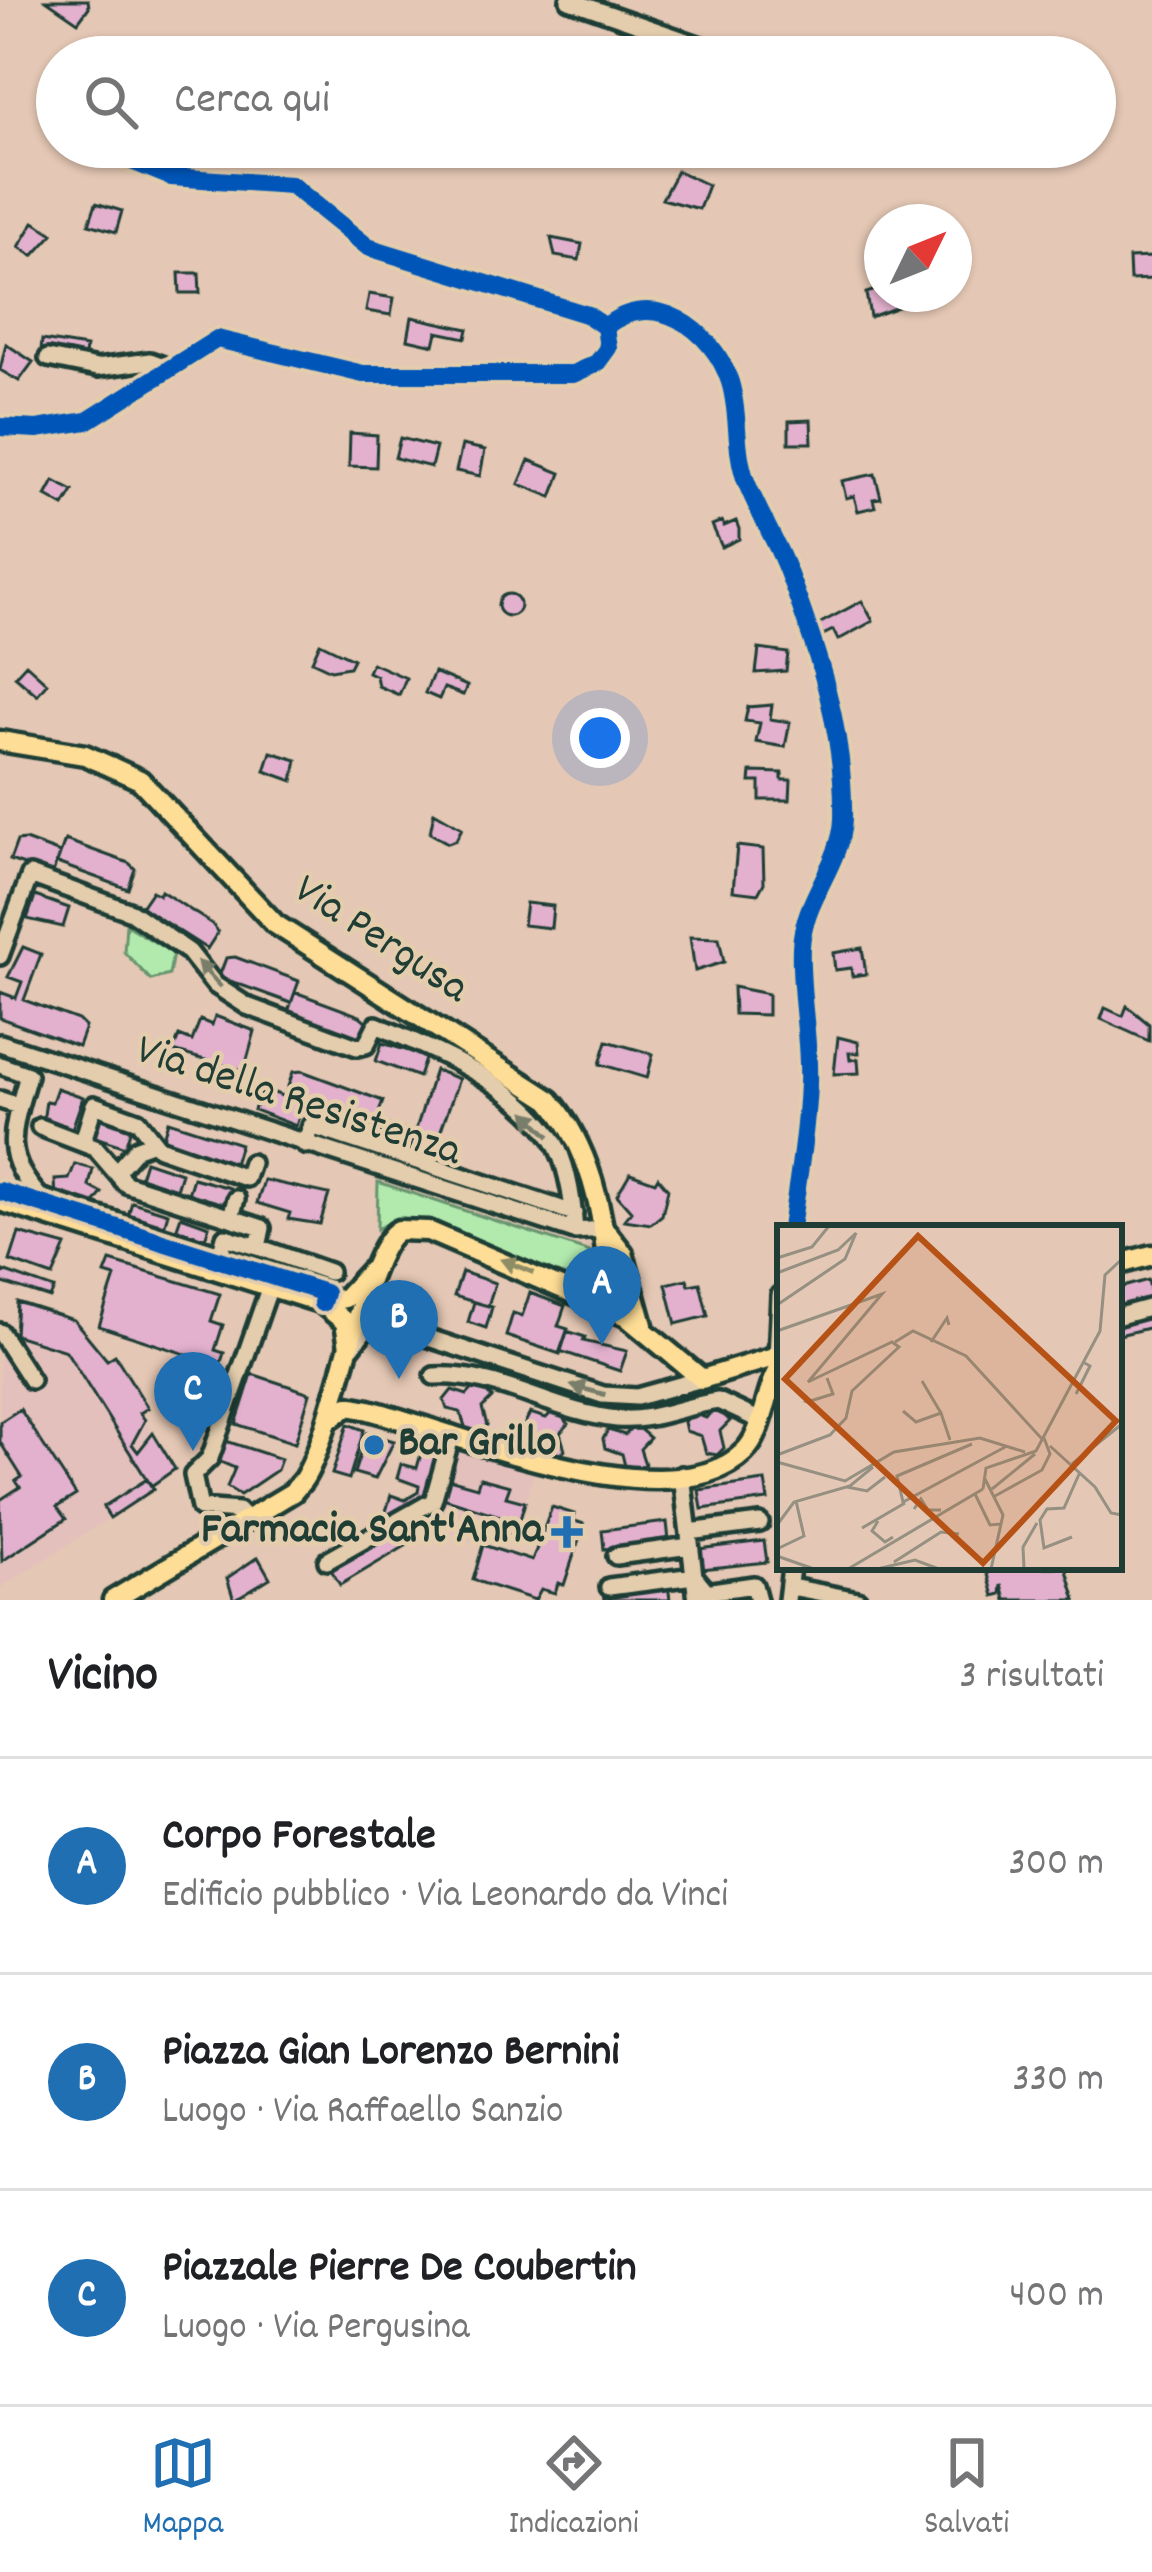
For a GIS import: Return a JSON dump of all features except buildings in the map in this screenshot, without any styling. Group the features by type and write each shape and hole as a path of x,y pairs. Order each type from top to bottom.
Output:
{"main road":[{"name":"Via Pergusa","path":"0,741 86,755 140,780 275,924 532,1084 573,1131 604,1228 623,1253 636,1313 649,1335"},
{"path":"0,1201 218,1261 270,1286 322,1303 345,1322 350,1352"},
{"path":"113,1600 293,1492 310,1470 373,1267 388,1235 412,1228 563,1284 626,1316 702,1378 777,1360"},
{"path":"563,1284 591,1288 602,1281 608,1271 604,1228"},
{"path":"1122,1263 1152,1255"},
{"path":"322,1303 345,1298 373,1267"},
{"path":"323,1433 340,1408 369,1409 583,1474 621,1480 682,1475 732,1461 751,1444 777,1365"},
{"path":"742,1367 759,1377 766,1390"},
{"path":"340,1383 348,1396 369,1409"}],"street":[{"path":"569,0 673,36"},
{"path":"149,168 171,177 291,184 368,248 566,307 605,328"},
{"path":"605,328 648,308 662,309 693,332 720,362 735,405 738,457 788,573 830,689 842,819 840,844 819,882 801,944 808,1082 790,1225"},
{"path":"0,427 77,424 114,408 217,339 363,374 573,374 604,356 605,328"},
{"path":"48,358 98,368 150,361 169,368"},
{"name":"Via della Resistenza","path":"0,956 30,875 131,912 190,952 215,985 247,1006 358,1047 366,1046 376,1025 469,1067 554,1141 574,1222"},
{"name":"Via della Resistenza","path":"0,1043 305,1145 604,1228"},
{"path":"0,1066 28,1075 4,1148 18,1176 40,1197 218,1261 225,1237 328,1272"},
{"path":"0,1100 19,1106"},
{"path":"83,1141 94,1105 138,1121 151,1143 246,1178 251,1163"},
{"path":"40,1126 83,1141 126,1184 262,1228 257,1247"},
{"path":"116,1172 137,1148 151,1143"},
{"path":"231,1217 236,1198"},
{"path":"246,1520 238,1511 200,1508 193,1475 209,1458 270,1286"},
{"path":"1122,1315 1152,1307"},
{"path":"350,1352 362,1331 383,1323 603,1395 638,1397 702,1378"},
{"path":"0,1332 32,1381"},
{"path":"434,1376 487,1380 596,1416 666,1418 718,1401 759,1420"},
{"path":"327,1562 434,1501 452,1434"},
{"path":"682,1475 694,1576 705,1597 754,1585 758,1600"},
{"path":"616,1556 760,1523"},
{"path":"609,1587 694,1576"},
{"path":"767,1600 788,1595 858,1600"}],"shaded area":[{"path":"17,1302 74,1320 106,1360 115,1355 148,1408 140,1414 175,1469 154,1489 0,1588 0,1348 28,1385 39,1377 15,1335"},
{"path":"456,1448 535,1471 515,1537 495,1548 432,1529"}],"green space":[{"path":"126,925 173,953 169,975 151,980 124,952"},
{"path":"378,1182 593,1253 600,1262 594,1279 574,1280 430,1221 393,1221 377,1229"}],"cycle path":[{"path":"0,427 37,429 87,421 217,339 363,374 573,374 597,363 608,348 605,327 588,315 368,247 291,185 171,177 149,168"},
{"path":"605,327 642,311 661,313 696,331 722,363 733,394 746,481 799,602 834,723 843,819 836,852 803,930 808,1083 791,1225"},
{"path":"0,1191 325,1293 322,1303"}],"place":[{"name":"Corpo Forestale","path":"602,1345"},
{"name":"Piazza Gian Lorenzo Bernini","path":"399,1379"},
{"name":"Bar Grillo","path":"374,1445"},
{"name":"Piazzale Pierre De Coubertin","path":"193,1451"},
{"name":"Farmacia Sant'Anna","path":"567,1532"}]}
